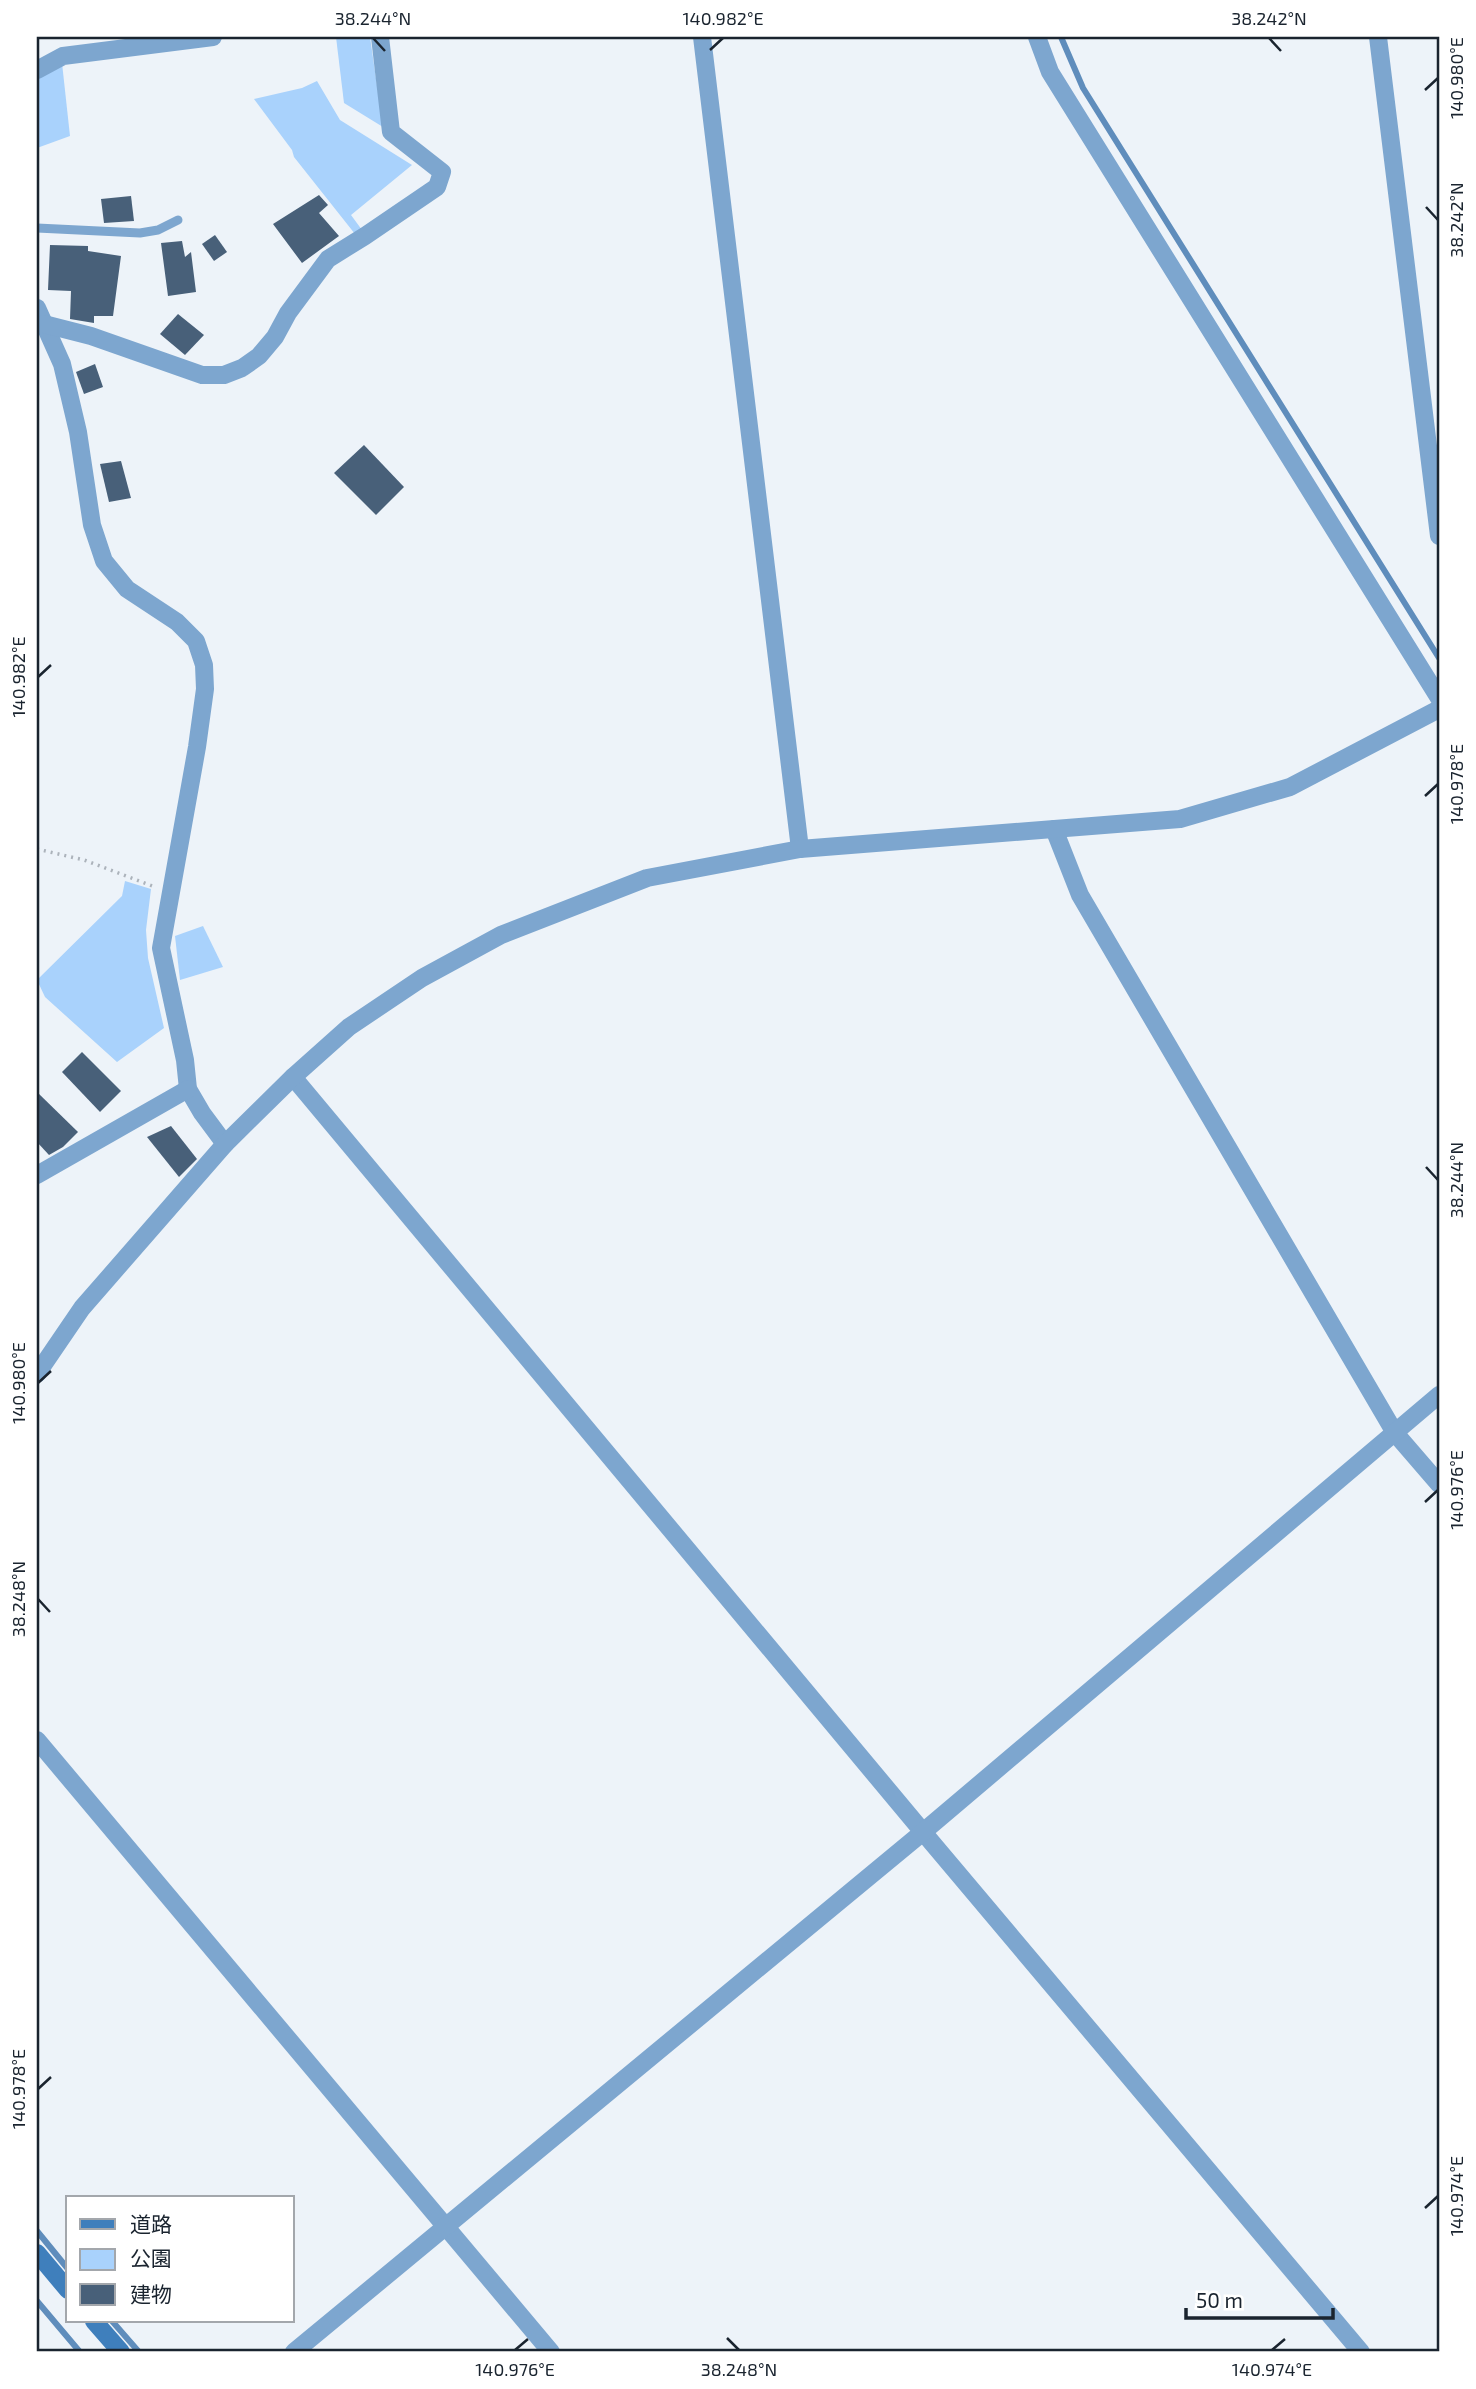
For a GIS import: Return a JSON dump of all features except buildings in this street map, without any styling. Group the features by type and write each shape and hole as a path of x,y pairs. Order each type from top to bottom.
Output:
{"street":[{"path":"37,71 76,46 213,37"},
{"path":"41,316 202,375 224,375 242,368 260,356 328,259 437,187 442,172 391,132 380,37"},
{"path":"702,37 800,849"},
{"path":"1037,37 1050,72 1439,698"},
{"path":"1378,37 1439,536"},
{"path":"41,316 62,364 78,432 92,525 104,561 127,589 177,622 196,641 204,665 205,689 197,747 161,948 186,1060 188,1089 225,1144"},
{"path":"37,1374 82,1308 225,1144 293,1077 349,1027 422,978 501,935 647,878 800,849 1180,819 1290,787 1439,709"},
{"path":"1054,829 1080,895 1395,1433 1439,1484"},
{"path":"293,1077 1361,2352"},
{"path":"37,1175 188,1089"},
{"path":"294,2352 923,1832 1439,1395"},
{"path":"37,1740 443,2227 551,2352"},
{"path":"37,2253 66,2288"},
{"path":"95,2322 121,2352"}],"lane":[{"path":"37,228 140,233 158,230 178,220"}],"path":[{"path":"37,849 83,860 170,893"}],"green space":[{"path":"336,37 370,37 383,127 344,103"},
{"path":"62,63 70,136 37,148 37,79"},
{"path":"317,81 340,120 412,165 351,215 362,230 355,234 294,157 292,150 254,99 302,88"},
{"path":"125,881 151,889 146,930 148,958 164,1028 117,1062 45,997 37,980 122,896"},
{"path":"203,926 223,967 180,980 175,936"}],"waterway":[{"path":"1061,37 1083,88 1439,658"},
{"path":"37,2231 66,2267"},
{"path":"37,2301 80,2352"},
{"path":"113,2322 139,2352"}]}
